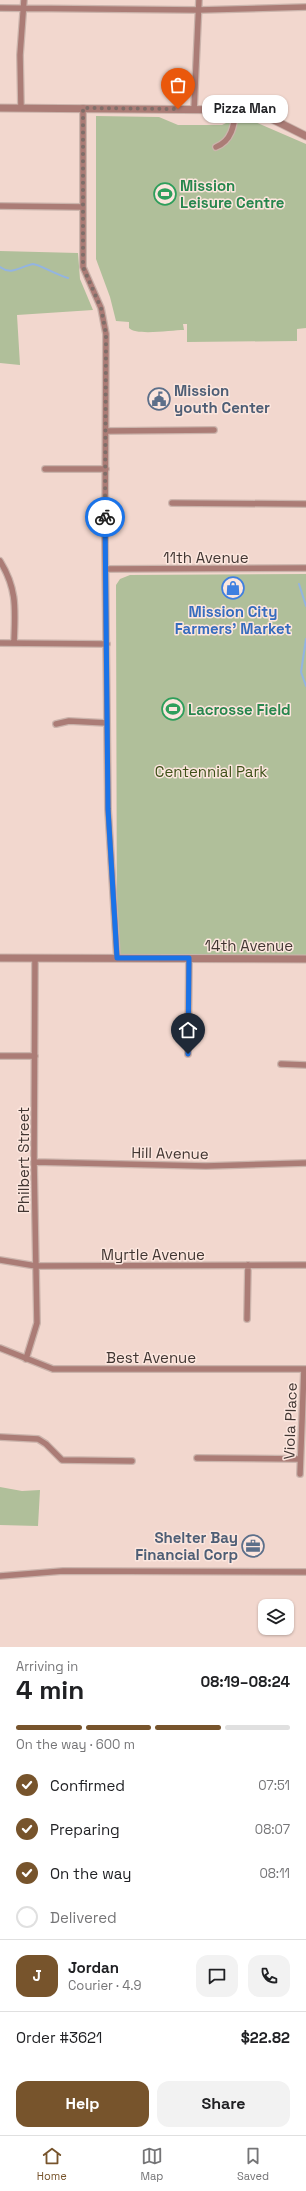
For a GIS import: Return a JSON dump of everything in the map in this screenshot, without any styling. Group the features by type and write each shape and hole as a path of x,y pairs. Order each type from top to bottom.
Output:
{"street":[{"path":"21,108 20,55 24,0"},
{"path":"194,110 199,0"},
{"path":"0,8 199,10 306,7"},
{"path":"0,108 236,110 270,118 306,136"},
{"path":"83,108 83,267 101,308 106,334 108,809 117,958"},
{"path":"216,147 224,144 230,135 236,110"},
{"path":"0,206 83,207"},
{"path":"107,431 214,430"},
{"path":"45,469 106,470"},
{"path":"172,503 306,504"},
{"path":"0,561 12,585 15,610 14,643"},
{"name":"11th Avenue","path":"106,570 306,568"},
{"path":"0,643 107,644"},
{"path":"56,724 69,721 107,724"},
{"name":"14th Avenue","path":"0,958 306,959"},
{"path":"188,1054 189,958"},
{"name":"Philbert Street","path":"26,1359 37,1323 34,1162 35,959"},
{"path":"0,1056 34,1056"},
{"path":"281,1064 306,1065"},
{"name":"Hill Avenue","path":"34,1162 206,1166 306,1163"},
{"name":"Myrtle Avenue","path":"0,1260 36,1266 306,1265"},
{"path":"247,1319 248,1265"},
{"name":"Best Avenue","path":"0,1348 54,1369 305,1369"},
{"name":"Viola Place","path":"300,1474 305,1369"},
{"path":"0,1437 38,1439 46,1444 56,1456 67,1460 132,1461"},
{"path":"197,1458 300,1459"},
{"path":"0,1576 63,1571 306,1572"}],"green space":[{"path":"96,116 159,117 178,125 222,125 236,118 246,118 306,144 306,328 297,329 297,341 187,342 187,324 183,324 184,330 139,332 129,328 129,322 116,321 110,297 96,259"},
{"path":"0,251 78,253 80,279 93,310 17,315 20,365 0,363"},
{"name":"Centennial Park","path":"306,574 306,959 117,958 116,585 120,579 130,575"},
{"path":"0,1487 22,1491 40,1490 38,1526 0,1525"}],"waterway":[{"path":"0,267 4,270 13,271 33,264 68,278"},
{"path":"299,584 306,606"},
{"path":"306,639 301,672 306,686"}],"way so far":[{"path":"105,517 107,431 106,334 101,308 83,267 83,108 178,109"}],"place":[{"name":"Pizza Man","path":"178,109"},
{"name":"Mission Leisure Centre","path":"165,194"},
{"name":"Mission youth Center","path":"159,399"},
{"name":"Mission City Farmers’ Market","path":"233,588"},
{"name":"Lacrosse Field","path":"173,709"},
{"name":"Shelter Bay Financial Corp","path":"253,1546"}],"route":[{"path":"105,517 107,724 109,749 108,809 117,958 189,958 188,1054"}]}
